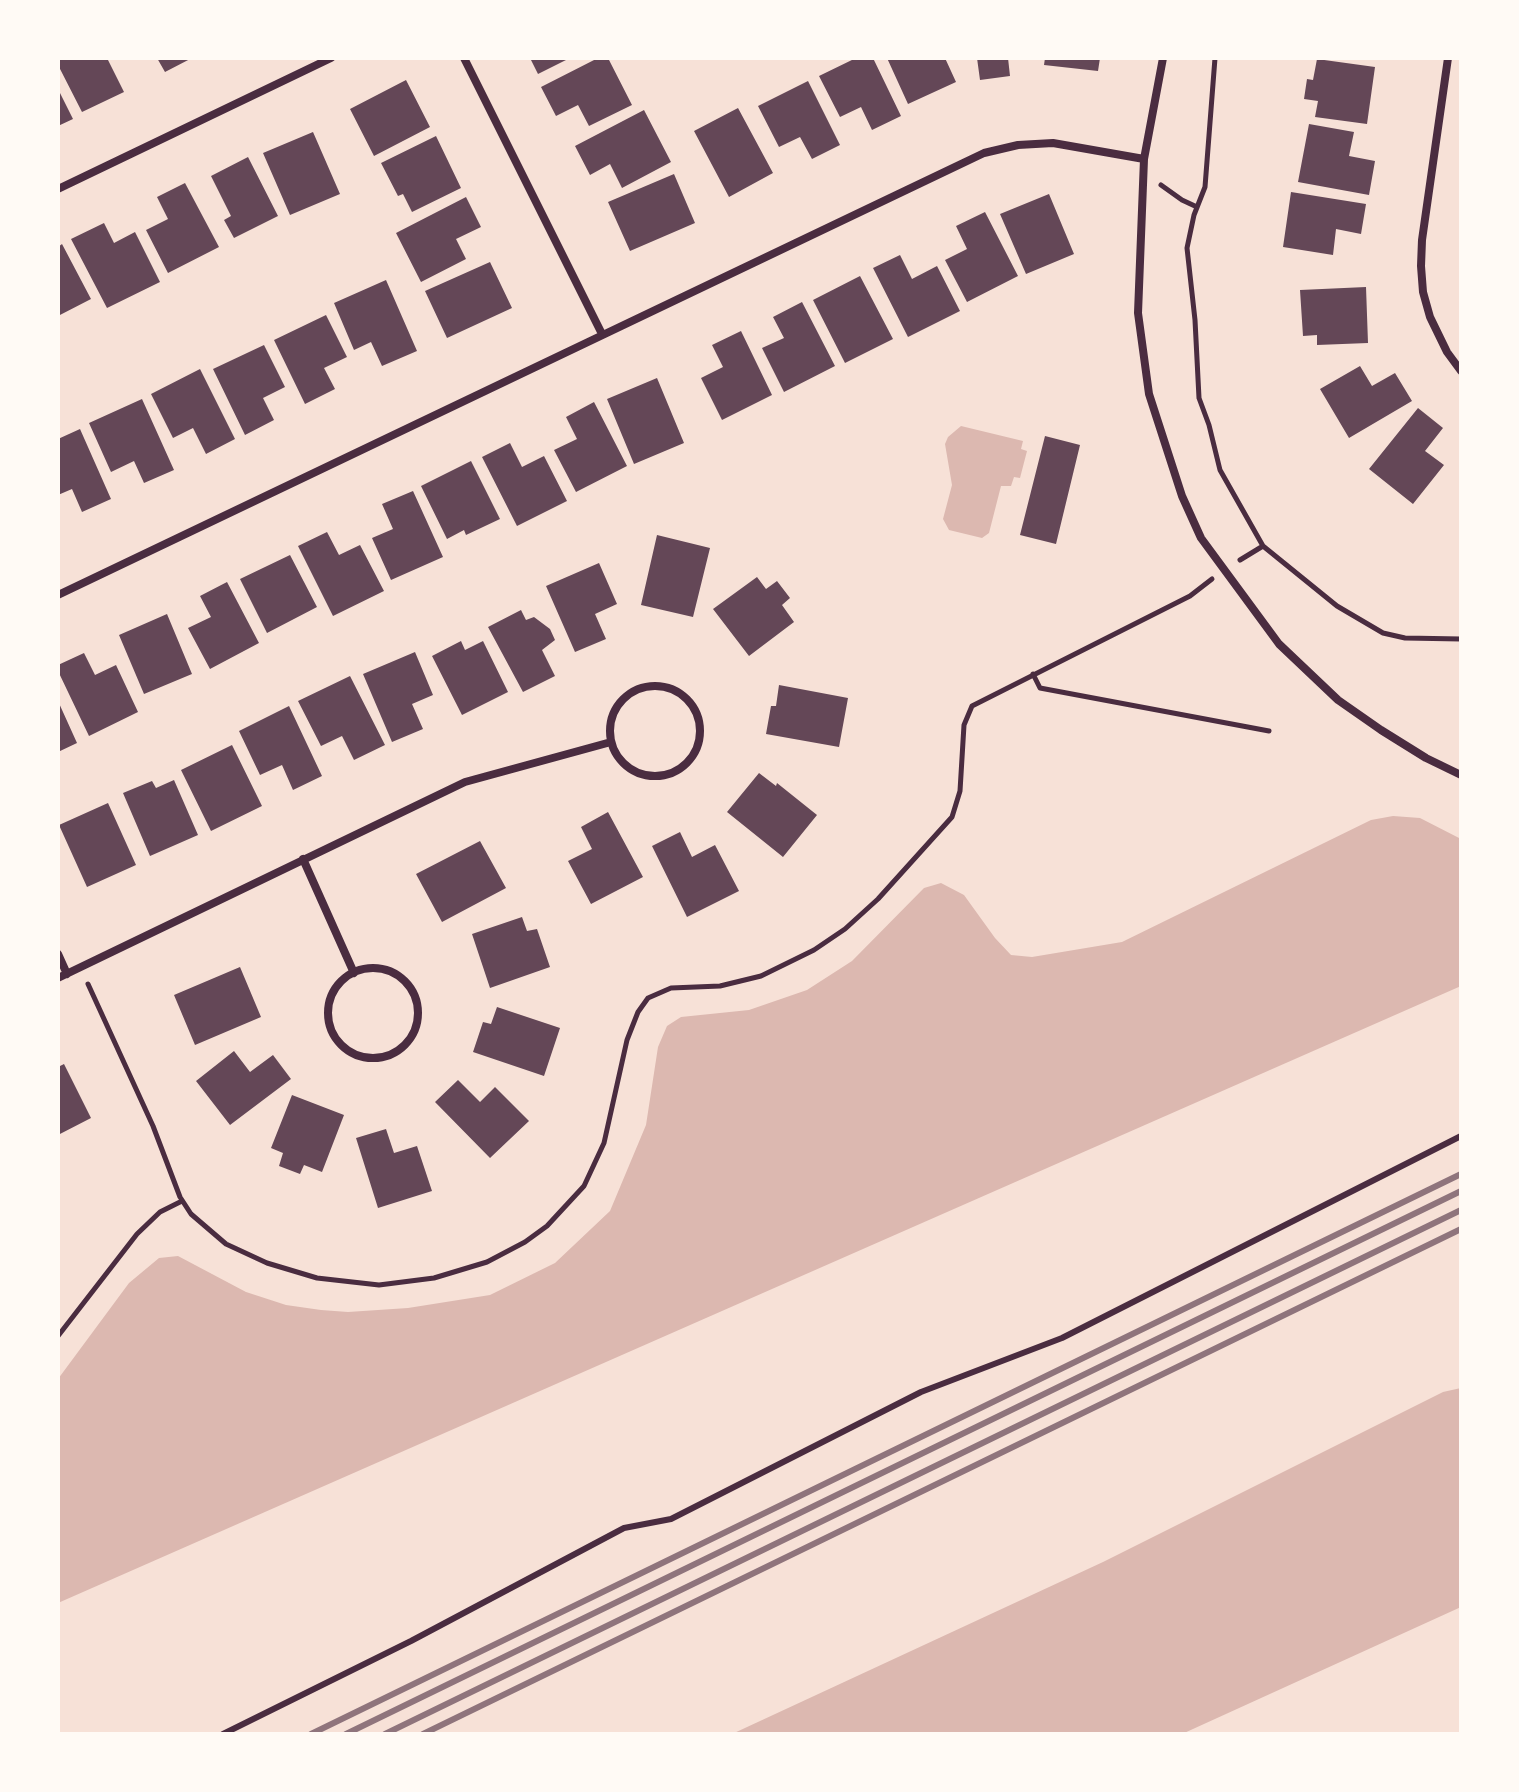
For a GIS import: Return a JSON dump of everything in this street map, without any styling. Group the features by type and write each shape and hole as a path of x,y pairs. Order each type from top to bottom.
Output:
{"street":[{"path":"58,189 331,58"},
{"path":"464,58 602,334"},
{"path":"1163,58 1144,159 1138,313 1149,394 1182,496 1201,538 1279,644 1338,700 1426,758 1461,775"},
{"path":"1448,58 1421,266 1423,292 1430,317 1447,352 1461,371"},
{"path":"58,595 984,153 1018,145 1053,143 1144,159"},
{"path":"661,686 677,692 691,704 698,719 699,737 694,753 682,767 666,775 649,776 632,770 619,758 611,742 610,725 616,708 627,695 643,688 661,686"},
{"path":"58,954 62,976 465,782 611,742"},
{"path":"303,859 354,973"},
{"path":"371,968 388,970 403,980 414,993 418,1010 416,1027 407,1043 393,1053 376,1058 359,1056 344,1047 333,1033 328,1016 331,998 339,983 354,973 371,968"}],"lane":[{"path":"223,1734 411,1641 624,1528 671,1519 921,1392 1062,1338 1461,1136"}],"path":[{"path":"1215,58 1206,175 1187,248 1199,398 1220,470 1263,546 1337,606 1383,633 1405,638 1461,639"},
{"path":"1143,177 1154,180 1197,207"},
{"path":"80,967 142,1102 182,1201 209,1231 244,1254 293,1271 342,1282 379,1285 434,1278 487,1262 525,1242 547,1226 573,1200 599,1159 612,1118 627,1040 638,1012 648,998 671,988 720,986 761,976 805,955 845,929 878,899 952,817 960,791 962,742 968,711 981,699 1190,596 1263,546"},
{"path":"1033,674 1040,688 1269,731"},
{"path":"58,1336 137,1234 160,1212 182,1201"}],"shaded area":[{"path":"961,426 1023,441 1021,449 1027,451 1020,478 1014,477 1011,486 1001,486 989,533 982,538 949,530 943,519 952,485 945,444 948,437"},
{"path":"1393,816 1420,818 1461,839 1461,986 58,1603 58,1379 129,1283 159,1258 178,1256 246,1292 286,1305 321,1310 348,1312 408,1308 490,1295 555,1263 610,1211 646,1125 658,1047 667,1026 681,1017 749,1010 807,990 852,961 924,888 941,883 964,895 1011,955 1032,957 1122,942 1371,820"},
{"path":"1461,1388 1461,1607 1182,1734 732,1734 1103,1562 1443,1392"}],"building":[{"path":"58,58 107,58 124,92 82,112 58,65"},
{"path":"157,58 192,58 165,72"},
{"path":"530,58 570,58 538,74"},
{"path":"598,58 608,58 632,105 589,126 578,105 556,116 541,87"},
{"path":"856,58 873,58 901,116 872,130 861,107 840,117 819,76"},
{"path":"887,58 945,58 956,82 908,104"},
{"path":"977,58 1008,58 1010,76 980,80"},
{"path":"1045,58 1100,58 1098,71 1044,65"},
{"path":"1317,59 1375,67 1367,124 1315,117 1318,101 1304,99 1307,79 1313,80"},
{"path":"406,80 430,127 374,156 350,109"},
{"path":"808,81 840,145 812,159 800,137 779,147 758,106"},
{"path":"58,89 73,119 58,126"},
{"path":"738,108 773,173 729,197 694,131"},
{"path":"644,110 671,162 622,188 610,164 590,175 575,146"},
{"path":"1309,124 1354,132 1349,156 1375,161 1369,195 1298,182"},
{"path":"313,132 340,194 290,215 263,153"},
{"path":"436,136 461,188 412,212 403,194 398,196 381,163"},
{"path":"248,157 278,216 234,238 224,220 231,216 211,176"},
{"path":"674,174 695,223 630,251 608,202"},
{"path":"185,183 219,247 168,273 146,230 168,219 157,197"},
{"path":"1291,192 1366,204 1361,234 1336,229 1333,255 1283,247"},
{"path":"1049,194 1074,254 1026,274 1000,214"},
{"path":"466,197 481,227 456,239 466,259 421,282 396,233"},
{"path":"985,212 1018,276 967,302 945,260 967,249 956,226"},
{"path":"104,223 114,243 135,232 160,282 107,308 71,239"},
{"path":"62,244 91,299 58,316 58,247"},
{"path":"900,255 912,279 937,266 960,311 908,337 873,268"},
{"path":"490,262 512,308 447,338 425,291"},
{"path":"860,276 893,339 845,363 813,300"},
{"path":"386,280 417,351 382,366 371,342 354,350 334,303"},
{"path":"1366,287 1368,343 1317,345 1317,335 1303,336 1300,290"},
{"path":"802,302 835,366 784,392 762,348 784,338 773,317"},
{"path":"326,315 347,357 324,368 335,389 305,404 274,340"},
{"path":"741,331 772,395 722,420 701,378 723,367 712,345"},
{"path":"264,345 285,387 263,398 274,420 245,435 213,369"},
{"path":"1360,366 1372,386 1395,373 1412,401 1349,438 1320,389"},
{"path":"200,369 235,439 206,454 193,428 173,438 151,394"},
{"path":"657,378 684,443 634,464 607,399"},
{"path":"142,399 174,470 144,483 134,461 111,472 89,423"},
{"path":"594,402 627,466 576,492 554,450 577,439 566,417"},
{"path":"1418,408 1443,428 1425,451 1444,465 1413,504 1369,469"},
{"path":"80,429 111,499 82,512 72,489 58,495 58,439"},
{"path":"1045,436 1080,445 1056,544 1020,535"},
{"path":"510,443 522,467 544,456 567,501 517,526 482,457"},
{"path":"471,461 500,519 466,535 464,530 447,539 421,486"},
{"path":"413,491 443,557 391,580 372,538 393,529 382,504"},
{"path":"327,532 339,555 360,545 384,591 333,616 298,546"},
{"path":"657,535 710,548 693,617 641,605"},
{"path":"290,555 317,607 267,633 240,579"},
{"path":"599,563 617,604 595,614 606,639 575,652 546,586"},
{"path":"757,577 766,589 777,581 790,598 782,605 794,622 749,656 713,609"},
{"path":"227,582 259,643 210,669 188,628 211,617 200,596"},
{"path":"521,610 526,620 534,617 550,629 555,640 542,650 555,676 523,692 488,627"},
{"path":"167,614 192,674 144,694 119,635"},
{"path":"461,641 465,650 483,641 508,692 462,715 432,656"},
{"path":"415,652 433,695 412,704 423,729 392,742 363,674"},
{"path":"84,653 95,675 116,665 138,712 89,736 58,671 58,665"},
{"path":"350,676 385,745 354,760 342,736 321,746 298,701"},
{"path":"779,685 848,698 839,747 766,734 771,706 776,706"},
{"path":"58,701 77,743 58,752"},
{"path":"289,706 322,776 293,790 282,765 260,775 239,731"},
{"path":"232,745 262,806 211,831 181,770"},
{"path":"759,773 776,786 777,783 817,815 783,857 727,812"},
{"path":"174,780 198,835 150,856 123,793 152,781 156,788"},
{"path":"108,803 136,865 87,887 59,825"},
{"path":"608,812 643,877 591,904 568,861 592,849 581,827"},
{"path":"680,832 692,857 715,845 739,891 687,917 652,846"},
{"path":"480,841 506,888 442,922 416,874"},
{"path":"522,917 527,931 537,929 550,967 490,988 472,934"},
{"path":"240,967 261,1017 195,1045 174,995"},
{"path":"497,1007 560,1028 544,1076 473,1052 483,1022 491,1024"},
{"path":"234,1051 250,1072 273,1055 291,1079 230,1125 196,1081"},
{"path":"64,1064 91,1118 58,1135 58,1067"},
{"path":"458,1080 480,1102 495,1087 529,1121 490,1158 435,1102"},
{"path":"292,1095 344,1115 322,1172 304,1165 300,1174 279,1166 283,1153 271,1148"},
{"path":"386,1129 394,1153 417,1146 432,1191 378,1208 356,1138"}],"railway":[{"path":"311,1734 1461,1174"},
{"path":"346,1734 1461,1191"},
{"path":"385,1734 1461,1210"},
{"path":"423,1734 1461,1229"}]}
